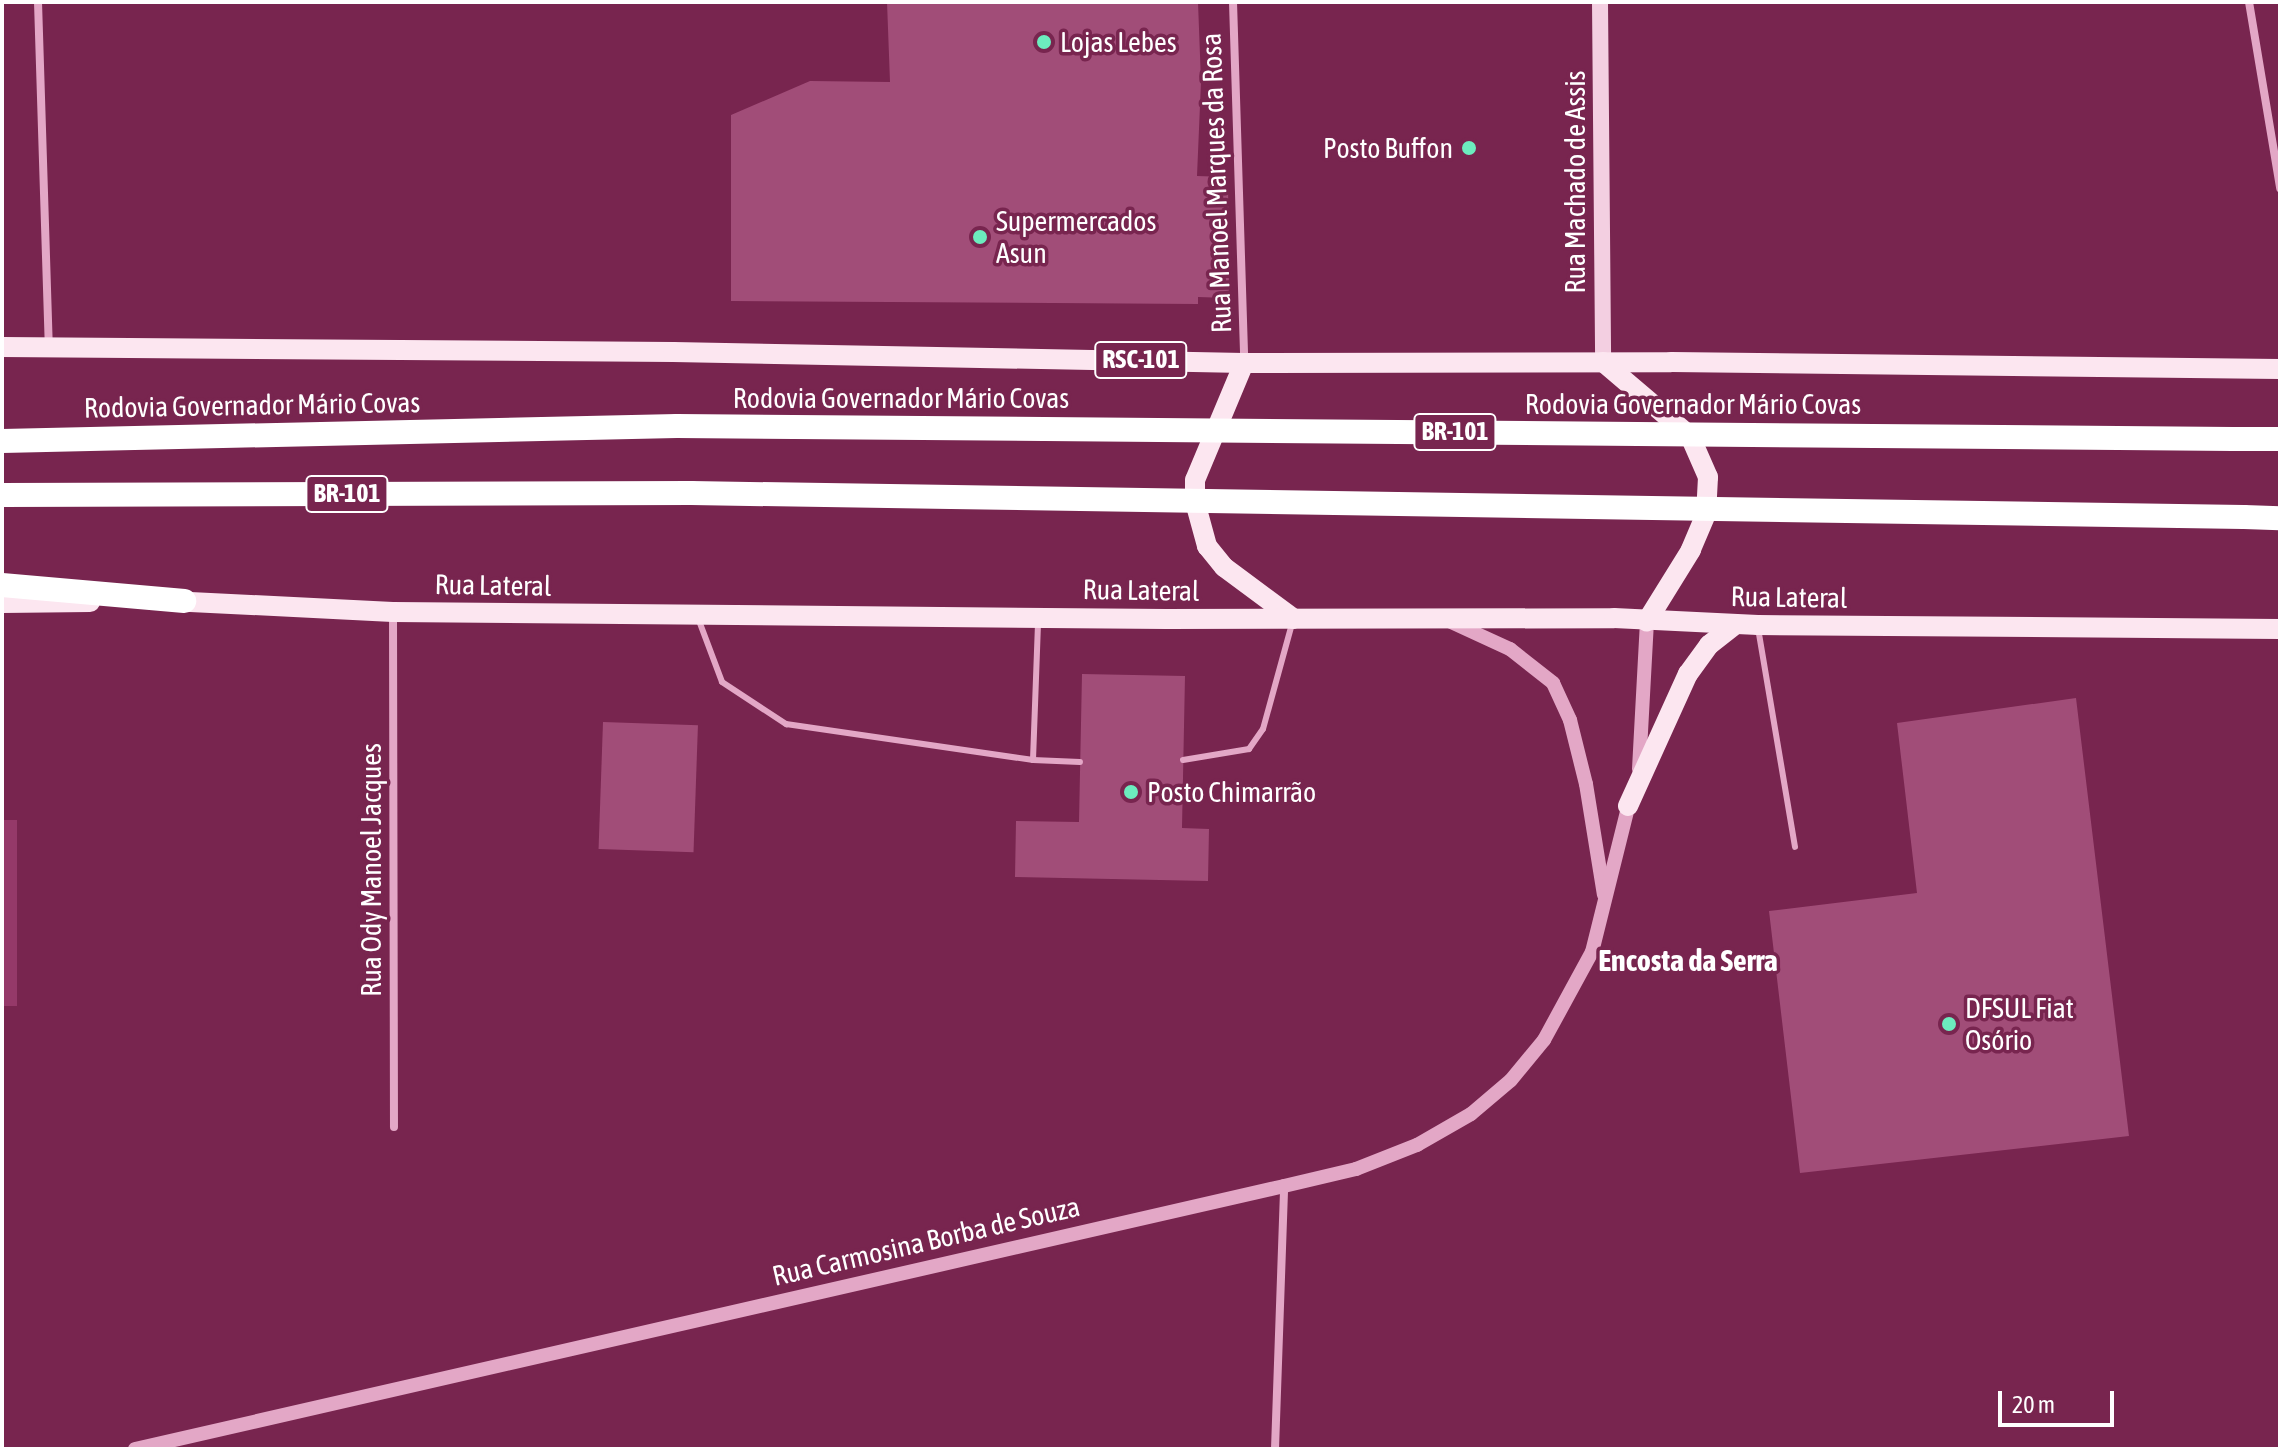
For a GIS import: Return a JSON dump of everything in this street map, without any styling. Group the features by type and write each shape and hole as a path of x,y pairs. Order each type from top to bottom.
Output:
{"highway":[{"name":"Rodovia Governador Mário Covas","path":"2,441 677,426 2280,439"},
{"name":"BR-101","path":"2,495 691,493 2280,518"},
{"path":"2,585 184,601"}],"main road":[{"name":"Rua Machado de Assis","path":"1600,2 1603,362"},
{"name":"RSC-101","path":"2,347 657,352 1244,363 1603,362 2280,369"},
{"path":"1603,362 1690,436 1708,477 1706,514 1691,550 1647,621"},
{"path":"1244,363 1195,480 1195,502 1207,546 1224,567 1294,619"},
{"name":"Rua Lateral","path":"2,603 184,601 393,612 1444,618 1758,625 2280,629"},
{"path":"1628,806 1688,674 1709,645 1736,624"}],"street":[{"path":"38,2 49,348"},
{"name":"Rua Manoel Marques da Rosa","path":"1233,2 1244,363"},
{"path":"2249,2 2280,188"},
{"name":"Rua Ody Manoel Jacques","path":"393,612 394,1127"},
{"path":"1444,618 1510,649 1553,683 1570,720 1583,771 1605,903"},
{"name":"Rua Carmosina Borba de Souza","path":"135,1449 1356,1169 1417,1145 1471,1114 1511,1080 1544,1040 1592,952 1641,759 1647,621"},
{"path":"1275,1449 1284,1186"}],"lane":[{"path":"697,615 722,682 786,724 1033,760 1080,762"},
{"path":"1033,760 1039,616"},
{"path":"1183,760 1249,749 1263,729 1294,619"},
{"path":"1758,625 1795,847"}],"shaded area":[{"path":"2,820 17,820 17,1006 2,1006"}],"building":[{"name":"Supermercados Asun","path":"887,2 1198,2 1201,82 1197,176 1228,177 1229,298 1198,297 1198,304 731,301 731,115 810,81 890,82"},
{"name":"Posto Chimarrão","path":"1082,674 1185,676 1182,828 1209,829 1208,881 1015,877 1016,821 1079,822"},
{"name":"DFSUL Fiat Osório","path":"2076,698 2129,1136 1800,1173 1769,911 1917,893 1897,723"},
{"path":"603,722 698,725 694,852 599,849"}],"place":[{"name":"Lojas Lebes","path":"1044,42"},
{"name":"Posto Buffon","path":"1469,148"},
{"name":"Supermercados Asun","path":"980,237"},
{"name":"Posto Chimarrão","path":"1131,792"},
{"name":"DFSUL Fiat Osório","path":"1949,1024"}],"district":[{"name":"Encosta da Serra","path":"1688,960"}]}
